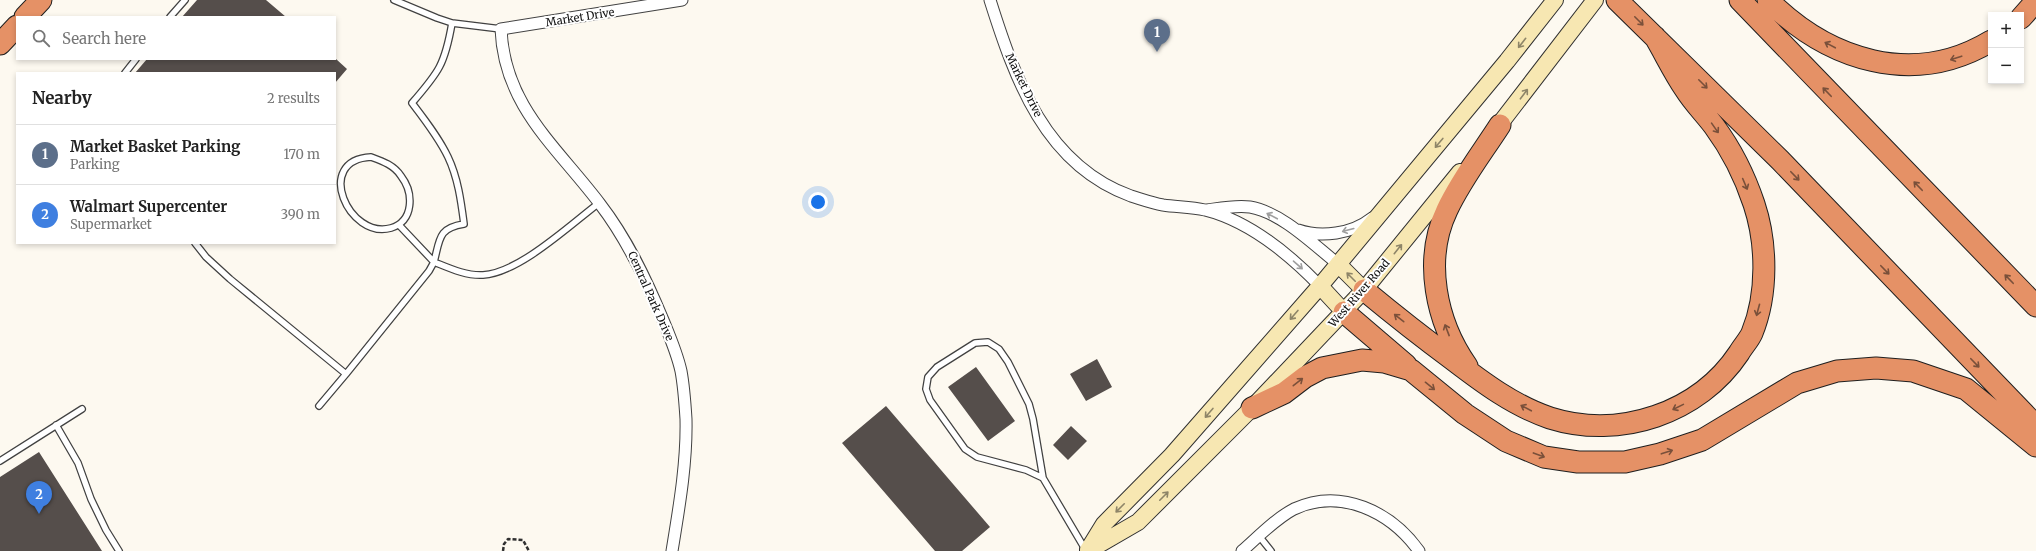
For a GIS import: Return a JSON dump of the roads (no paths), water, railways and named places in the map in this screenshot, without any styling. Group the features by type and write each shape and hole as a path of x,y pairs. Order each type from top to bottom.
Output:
{"highway":[{"path":"26,16 41,0"},
{"path":"1740,0 2036,306"},
{"path":"1768,0 1797,27 1817,39 1840,51 1885,64 1929,64 1954,59 1978,49 1988,43"},
{"path":"2024,15 2036,1"},
{"path":"1620,3 1785,166 2036,426"},
{"path":"0,44 16,27"},
{"path":"1364,290 1474,376 1531,411 1572,424 1615,425 1659,415 1698,396 1715,383 1729,367 1752,333 1762,295 1764,248 1754,205 1732,154 1715,128 1685,90 1655,37"},
{"path":"1474,376 1458,352 1442,316 1437,292 1435,257 1439,232 1446,210 1500,125"},
{"path":"1344,312 1465,414 1506,441 1544,457 1578,462 1625,462 1660,454 1702,440 1797,383 1836,371 1876,368 1913,371 1966,389 2036,446"},
{"path":"1252,408 1284,393 1305,377 1322,368 1341,363 1362,360 1384,362 1411,370"}],"main road":[{"path":"1087,551 1104,524 1172,455 1320,286 1507,61 1555,0"},
{"name":"West River Road","path":"1087,551 1138,522 1252,408 1344,312 1364,290 1500,125 1595,0"},
{"path":"1338,264 1364,290"},
{"path":"1320,286 1344,312"}],"street":[{"name":"Market Drive","path":"501,29 682,0"},
{"name":"Market Drive","path":"990,0 1020,83 1046,129 1066,155 1094,178 1129,195 1162,205 1205,210 1241,206 1252,208 1274,216 1291,227 1338,264"},
{"name":"Central Park Drive","path":"501,29 501,43 509,77 520,102 533,124 599,203 629,248 647,281 675,349 681,371 686,420 685,449 672,551"},
{"name":"Market Drive","path":"1205,210 1240,224 1269,242 1297,264 1320,286"},
{"name":"Market Drive","path":"1291,227 1312,233 1344,232 1368,222 1381,211"},
{"path":"1242,551 1283,516 1306,505 1324,501 1345,502 1375,511 1388,518 1420,551"}],"lane":[{"path":"171,16 185,0"},
{"path":"394,0 420,12 452,23 501,29"},
{"path":"319,406 429,271 434,262 441,236 445,229 451,226 464,224 459,192 449,158 412,103 437,74 448,48 452,23"},
{"path":"126,72 135,60"},
{"path":"361,158 376,159 392,166 401,175 408,190 410,206 407,216 400,225 379,230 368,227 357,218 348,207 340,186 344,168 352,161 361,158"},
{"path":"400,225 434,262 454,270 473,274 499,272 513,266 527,257 599,203"},
{"path":"196,244 206,257 230,279 346,374"},
{"path":"1043,478 1026,470 977,457 965,449 930,400 926,389 928,377 937,367 975,343 988,342 999,349 1008,362 1029,404 1043,478 1087,551"},
{"path":"0,461 82,409"},
{"path":"56,425 78,463 91,499 106,530 119,551"},
{"path":"1259,536 1271,551"}],"place":[{"name":"Market Basket Parking","path":"1157,52"},
{"name":"Walmart Supercenter","path":"39,514"}]}
